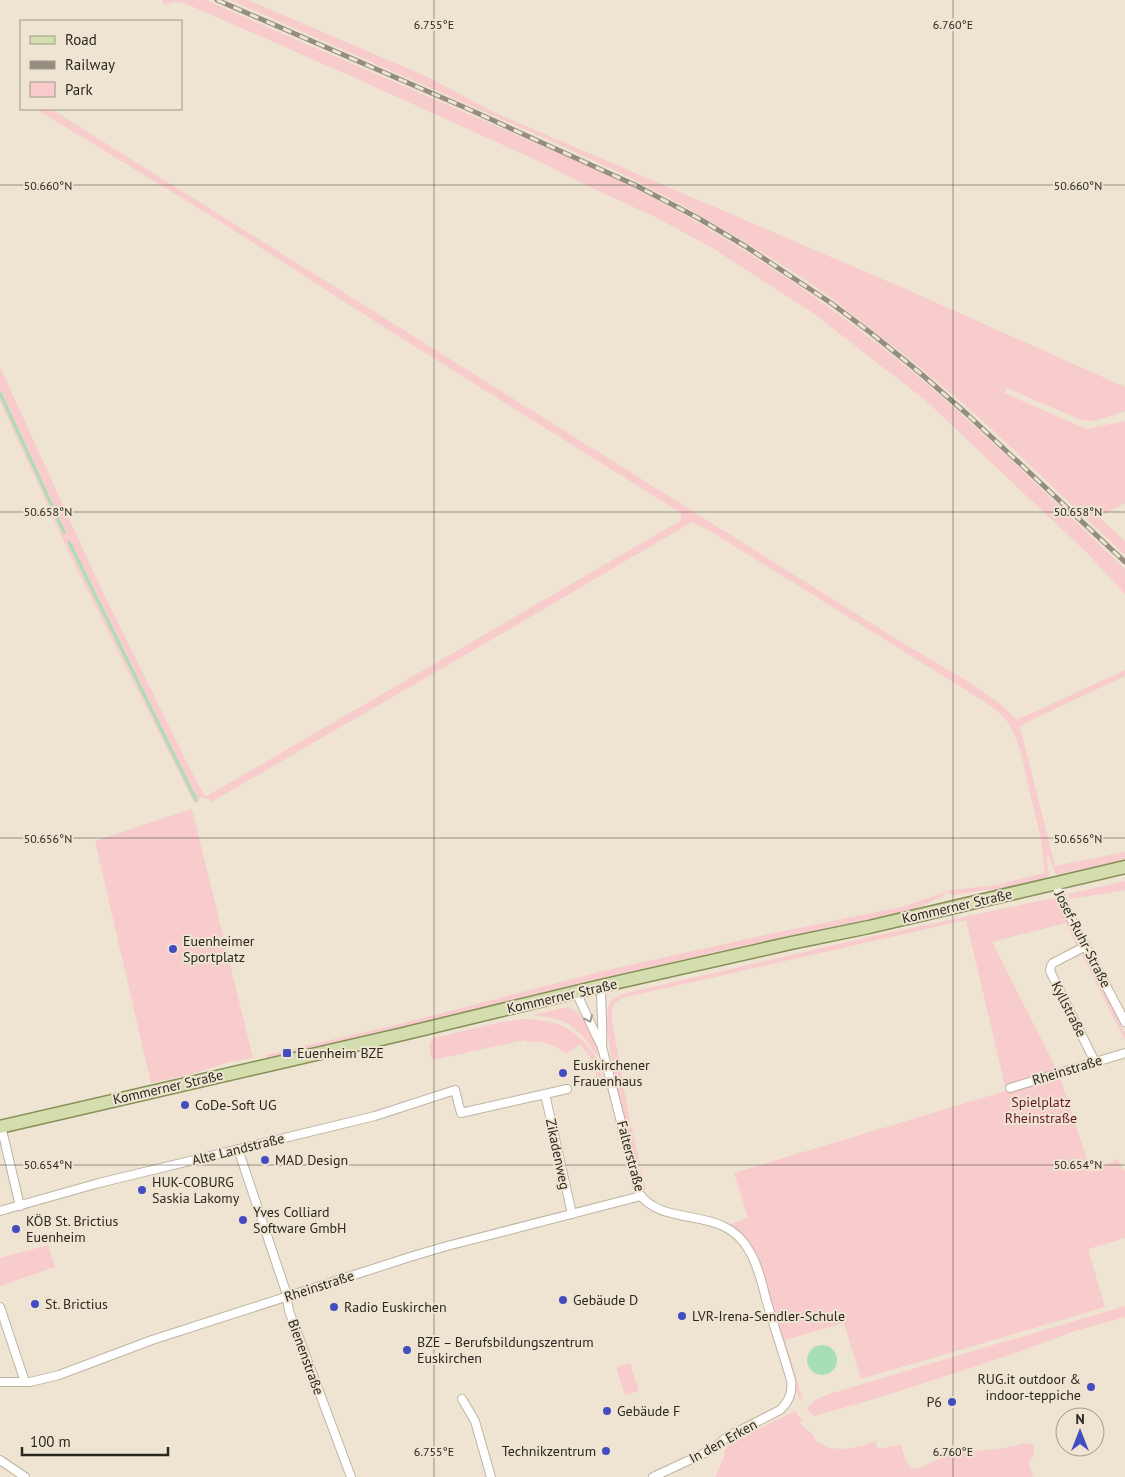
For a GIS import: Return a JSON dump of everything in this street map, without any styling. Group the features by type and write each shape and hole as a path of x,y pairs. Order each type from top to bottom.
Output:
{"main road":[{"name":"Kommerner Straße","path":"1,1127 601,986 869,927 1125,867"}],"street":[{"name":"Josef-Ruhr-Straße","path":"1055,883 1059,895 1125,1022"},
{"name":"Kyllstraße","path":"1086,946 1053,963 1050,971 1095,1062"},
{"name":"Falterstraße","path":"601,986 602,1047"},
{"name":"Falterstraße","path":"576,992 602,1047 635,1183 641,1196 658,1209 722,1225 732,1231 746,1244 757,1267 789,1374 791,1388 789,1399"},
{"name":"Rheinstraße","path":"1010,1088 1125,1053"},
{"path":"545,1094 567,1089"},
{"name":"Alte Landstraße","path":"0,1211 99,1183 375,1116 455,1090 461,1113 545,1094"},
{"name":"Zikadenweg","path":"545,1094 572,1214"},
{"path":"1,1127 20,1206"},
{"name":"Bienenstraße","path":"238,1149 287,1297 292,1319 351,1477"},
{"name":"Rheinstraße","path":"0,1382 25,1382 59,1375 152,1340 447,1246 641,1196"},
{"path":"0,1307 25,1382"},
{"path":"462,1399 475,1421 492,1477"},
{"name":"In den Erken","path":"653,1477 713,1449 727,1437 776,1413 789,1399"},
{"path":"0,1460 25,1477"}],"green space":[{"path":"162,0 205,0 600,171 637,189 744,250 846,320 943,398 1125,569 1125,594 1085,551 925,400 813,313 709,246 655,217 545,164 353,77 189,5 172,2 166,5"},
{"path":"230,0 248,0 430,78 493,112 910,291 1125,387 1125,411 1094,421 1081,420 1007,388 1004,393 1087,429 1125,421 1125,503 1099,517 1125,541 1125,555 982,420 911,360 800,276 742,240 627,176"},
{"path":"38,110 53,110 898,640 967,681 998,702 1017,720 1125,670 1125,676 1020,727 1055,866 1125,852 1125,860 1056,874 1049,856 1046,857 1048,877 995,890 951,895 949,892 919,907 919,909 907,912 782,937 597,979 453,1016 302,1052 300,1049 266,1058 266,1055 408,1022 603,971 906,906 951,890 996,885 1044,873 1044,862 1022,757 1014,733 1008,722 999,713 985,702 710,531 692,522 211,802 208,798 202,797 198,802 194,803 71,557 0,401 0,367 98,582 205,796 680,521 681,518 678,511 379,324 213,217"},
{"name":"Euenheimer Sportplatz","path":"192,809 253,1058 230,1062 188,1075 151,1083 95,841"},
{"path":"1125,881 1125,890 1070,899 1068,894"},
{"path":"1053,898 1058,901 1079,943 1077,946 1066,923 992,942 1057,1070 1005,1086 966,920 622,998 613,1007 612,1021 629,1117 646,1189 644,1190 639,1162 635,1162 614,1074 605,1018 608,1017 610,1003 615,998 622,994 873,936"},
{"path":"1081,953 1085,954 1125,1033 1125,1040"},
{"path":"568,1007 580,1016 589,1028 599,1057 572,1026 554,1018 533,1015"},
{"path":"523,1019 540,1020 560,1025 580,1038 590,1048 598,1063 604,1086 600,1087 591,1059 580,1044 566,1054 548,1044 526,1042 525,1040 432,1060 429,1045 433,1038"},
{"name":"Spielplatz Rheinstraße","path":"1059,1075 1091,1172 1118,1159 1125,1172 1125,1238 1088,1249 1105,1307 861,1379 844,1323 785,1340 803,1401 799,1398 796,1390 796,1381 758,1257 749,1241 730,1224 748,1218 734,1173"},
{"path":"48,1245 55,1267 0,1286 0,1258"},
{"path":"1125,1306 1125,1317 1075,1331 1007,1356 878,1398 814,1416 807,1409 815,1400 829,1394"},
{"path":"630,1363 639,1391 625,1395 616,1367"},
{"path":"795,1411 803,1421 800,1423 813,1435 816,1441 829,1448 845,1449 875,1441 878,1449 901,1445 906,1462 913,1469 920,1468 951,1453 963,1450 999,1449 1027,1443 1033,1445 1034,1448 1034,1455 1028,1462 1033,1477 715,1477 725,1455 724,1451 730,1443"}],"shaded area":[{"path":"822,1345 833,1349 837,1360 833,1371 822,1375 811,1371 807,1360 811,1349"}],"waterway":[{"path":"0,393 64,532"},
{"path":"69,542 196,800"}],"railway":[{"path":"217,0 466,108 635,185 698,218 745,246 831,303 919,372 968,415 1125,562"}],"place":[{"name":"Euenheimer Sportplatz","path":"173,949"},
{"name":"Euenheim BZE","path":"287,1053"},
{"name":"Euskirchener Frauenhaus","path":"563,1073"},
{"name":"CoDe-Soft UG","path":"185,1105"},
{"name":"MAD Design","path":"265,1160"},
{"name":"HUK-COBURG Saskia Lakomy","path":"142,1190"},
{"name":"Yves Colliard Software GmbH","path":"243,1220"},
{"name":"KÖB St. Brictius Euenheim","path":"16,1229"},
{"name":"Gebäude D","path":"563,1300"},
{"name":"St. Brictius","path":"35,1304"},
{"name":"Radio Euskirchen","path":"334,1307"},
{"name":"LVR-Irena-Sendler-Schule","path":"682,1316"},
{"name":"BZE – Berufsbildungszentrum Euskirchen","path":"407,1350"},
{"name":"RUG.it outdoor & indoor-teppiche","path":"1091,1387"},
{"name":"P6","path":"952,1402"},
{"name":"Gebäude F","path":"607,1411"},
{"name":"Technikzentrum","path":"606,1451"}]}
